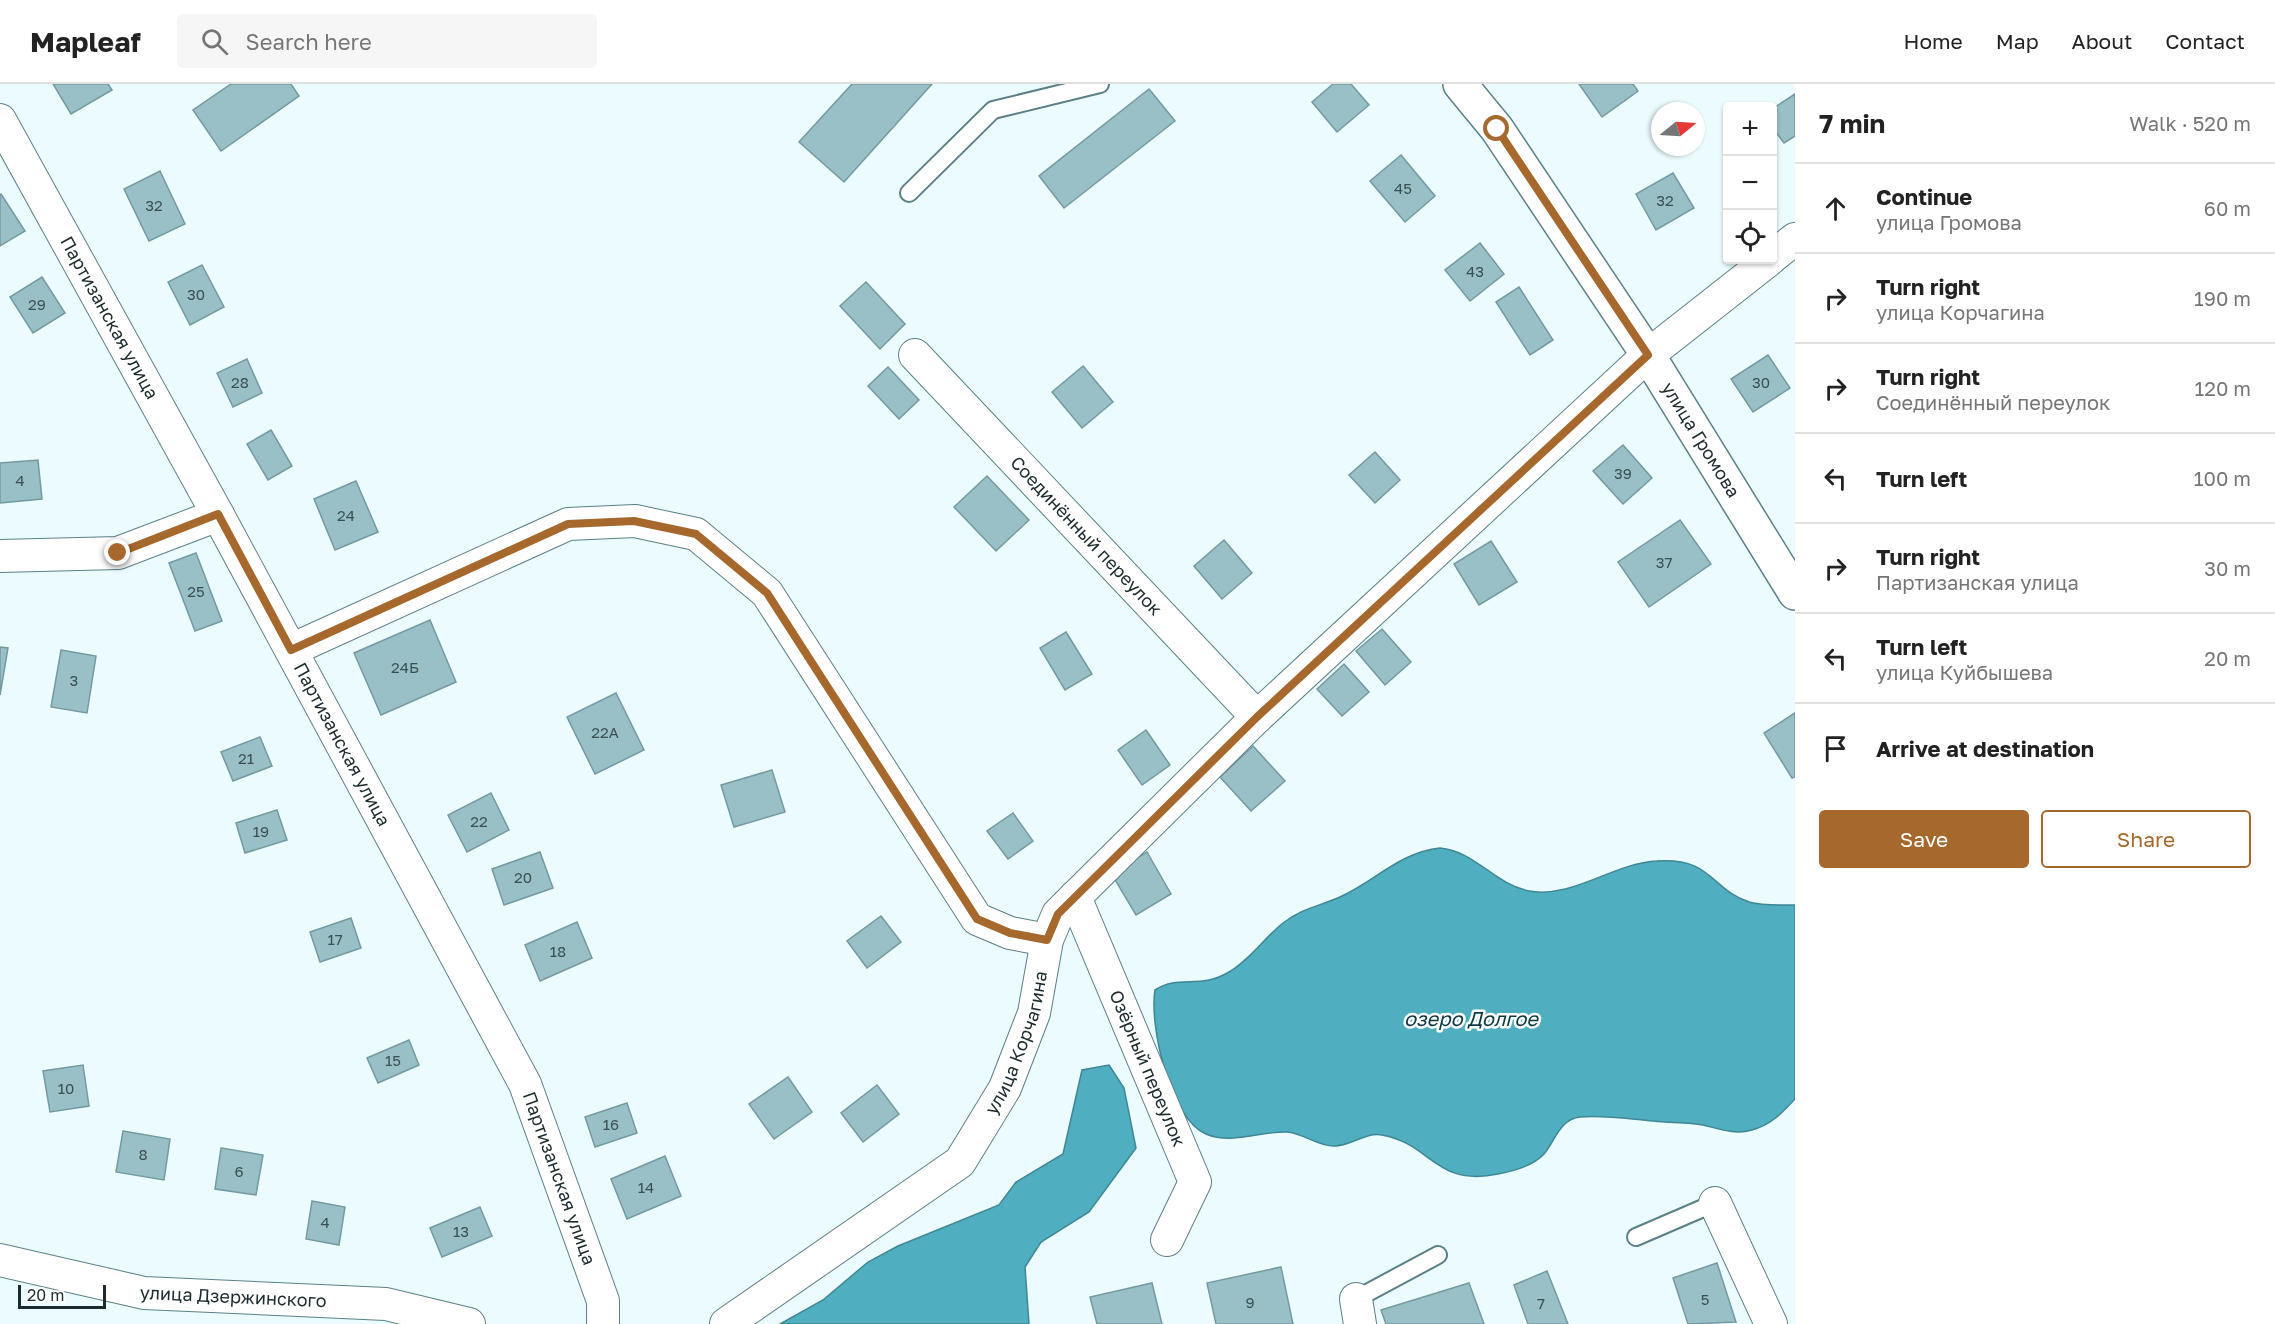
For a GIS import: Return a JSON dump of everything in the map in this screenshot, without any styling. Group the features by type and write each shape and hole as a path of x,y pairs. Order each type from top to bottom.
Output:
{"street":[{"name":"улица Громова","path":"1460,84 1497,129 1648,355 1795,593"},
{"name":"Партизанская улица","path":"0,120 218,514 525,1084 603,1301 603,1324"},
{"name":"улица Корчагина","path":"1777,253 1795,239"},
{"name":"улица Корчагина","path":"726,1324 960,1162 1005,1088 1034,1013 1047,940 1058,914 1257,717 1648,355 1763,264"},
{"name":"Соединённый переулок","path":"915,355 1257,717"},
{"path":"0,556 118,553 218,514"},
{"path":"291,650 568,524 634,521 696,534 767,593 977,919 1010,933 1047,940"},
{"name":"Озёрный переулок","path":"1075,897 1195,1182 1167,1240"},
{"path":"1715,1203 1771,1324"},
{"name":"улица Дзержинского","path":"0,1260 144,1293 386,1304 469,1324"}],"lane":[{"path":"909,192 993,111 1100,84"},
{"path":"1636,1237 1715,1203"},
{"path":"1358,1312 1438,1255"}],"water":[{"name":"озеро Долгое","path":"1440,848 1464,855 1505,882 1529,891 1561,890 1641,863 1675,861 1700,869 1726,890 1749,902 1766,905 1795,905 1795,1099 1771,1122 1759,1128 1739,1132 1697,1124 1580,1117 1567,1122 1544,1154 1534,1162 1498,1174 1477,1176 1460,1175 1447,1170 1399,1140 1382,1135 1370,1135 1334,1146 1287,1132 1236,1138 1216,1137 1206,1134 1193,1125 1172,1091 1165,1070 1155,1025 1155,990 1173,983 1208,980 1229,972 1290,918 1354,890 1413,855"},
{"path":"1109,1065 1124,1088 1136,1148 1089,1212 1041,1242 1025,1267 1029,1324 780,1324 823,1300 868,1262 898,1246 999,1205 1016,1182 1063,1154 1082,1070"}],"building":[{"path":"53,84 108,84 112,90 71,114"},
{"path":"231,84 291,84 299,96 221,151 193,110"},
{"path":"852,84 932,84 844,182 799,142"},
{"path":"1333,84 1351,84 1369,105 1337,132 1312,102"},
{"path":"1579,84 1633,84 1638,91 1602,117"},
{"path":"1149,89 1175,121 1064,208 1039,176"},
{"path":"1795,94 1795,136 1784,143 1777,134 1777,106"},
{"path":"1401,155 1435,196 1405,222 1370,181"},
{"path":"160,171 185,224 149,241 124,189"},
{"path":"1673,173 1694,208 1656,230 1636,194"},
{"path":"0,195 25,231 0,246"},
{"path":"1480,243 1504,274 1470,301 1445,270"},
{"path":"202,265 224,307 190,325 168,282"},
{"path":"42,277 65,313 33,333 10,297"},
{"path":"866,282 905,324 880,349 840,306"},
{"path":"1519,287 1553,340 1530,355 1496,302"},
{"path":"1768,355 1790,388 1753,412 1731,379"},
{"path":"247,359 262,393 233,407 217,373"},
{"path":"1083,366 1113,402 1082,428 1052,392"},
{"path":"888,367 919,400 899,419 868,386"},
{"path":"271,430 292,466 268,480 247,444"},
{"path":"1623,445 1652,478 1623,504 1593,471"},
{"path":"1375,452 1400,480 1375,503 1349,475"},
{"path":"38,460 42,499 0,503 0,463"},
{"path":"987,476 1029,520 996,551 954,507"},
{"path":"356,481 378,532 335,550 314,499"},
{"path":"1680,520 1711,564 1649,607 1618,562"},
{"path":"1224,540 1252,573 1222,599 1194,566"},
{"path":"1491,541 1517,582 1479,605 1454,564"},
{"path":"196,553 222,621 195,631 169,563"},
{"path":"430,620 456,682 381,715 354,653"},
{"path":"1382,629 1411,662 1385,685 1356,651"},
{"path":"1066,632 1092,674 1065,690 1040,648"},
{"path":"0,647 8,648 0,695"},
{"path":"61,650 96,656 87,713 51,707"},
{"path":"1344,664 1369,692 1342,716 1317,689"},
{"path":"616,693 644,750 595,774 567,717"},
{"path":"1795,713 1795,777 1792,778 1764,733"},
{"path":"1146,730 1170,765 1142,785 1118,750"},
{"path":"260,737 272,766 233,781 221,752"},
{"path":"1253,746 1285,781 1251,811 1220,777"},
{"path":"772,770 785,812 734,827 721,785"},
{"path":"491,793 509,830 467,852 448,815"},
{"path":"277,810 287,840 245,853 236,823"},
{"path":"1013,813 1033,841 1008,859 987,831"},
{"path":"540,852 553,888 504,905 492,869"},
{"path":"1147,852 1171,894 1136,915 1111,873"},
{"path":"881,916 901,942 867,968 847,941"},
{"path":"351,918 361,948 320,962 310,932"},
{"path":"577,922 592,958 540,981 525,945"},
{"path":"409,1040 419,1065 378,1083 367,1058"},
{"path":"83,1065 89,1106 50,1112 43,1071"},
{"path":"788,1077 812,1112 774,1139 749,1104"},
{"path":"877,1085 899,1114 863,1142 841,1113"},
{"path":"627,1103 637,1133 595,1147 585,1117"},
{"path":"123,1131 170,1139 164,1180 116,1172"},
{"path":"221,1148 263,1155 256,1195 215,1189"},
{"path":"665,1156 681,1196 627,1219 611,1179"},
{"path":"312,1201 345,1207 339,1245 306,1239"},
{"path":"480,1207 492,1236 442,1257 430,1228"},
{"path":"1717,1263 1736,1322 1688,1324 1673,1278"},
{"path":"1281,1267 1293,1324 1216,1324 1207,1283"},
{"path":"1547,1271 1568,1324 1528,1324 1514,1285"},
{"path":"1152,1283 1162,1324 1097,1324 1090,1297"},
{"path":"1469,1283 1484,1324 1386,1324 1381,1310"}],"route":[{"path":"118,553 218,514 291,650 568,524 634,521 696,534 767,593 977,919 1010,933 1047,940 1058,914 1257,717 1648,355 1497,129"}]}
